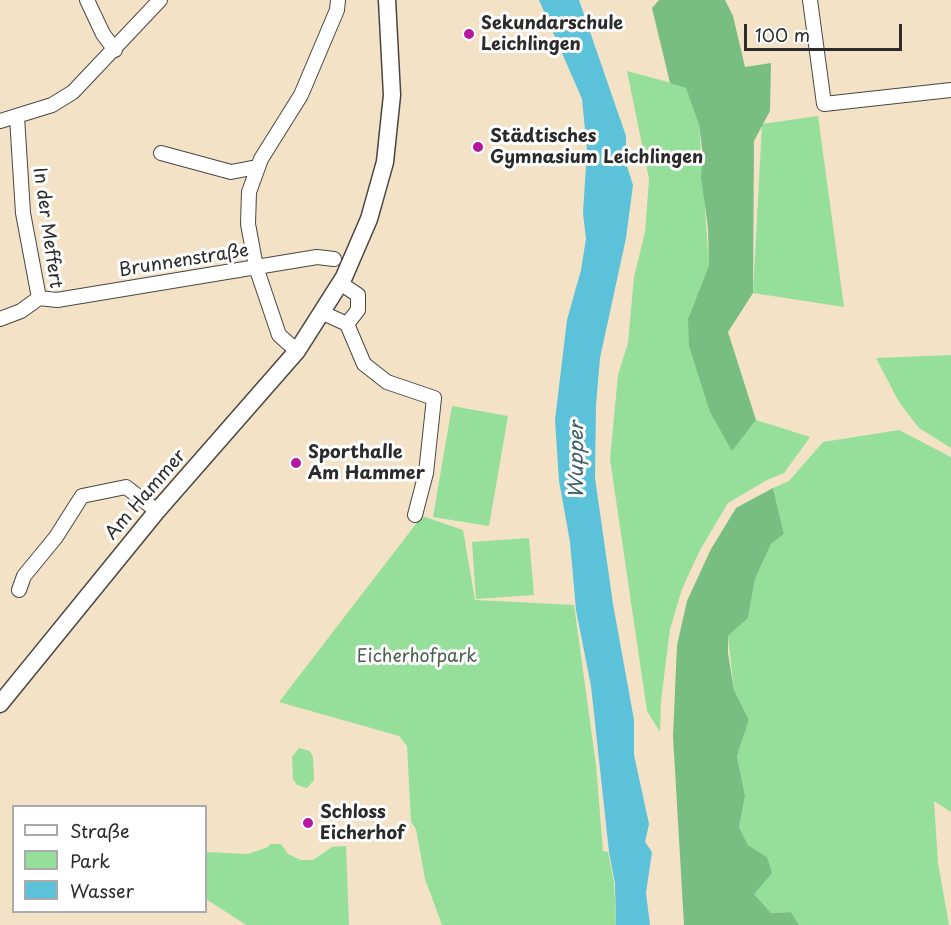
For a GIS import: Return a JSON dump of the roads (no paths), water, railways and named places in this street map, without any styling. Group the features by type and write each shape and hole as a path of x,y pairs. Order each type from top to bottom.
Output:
{"main road":[{"name":"Am Hammer","path":"0,704 156,511 297,351 340,283 369,219 385,162 392,95 387,0"}],"street":[{"path":"87,0 103,34 115,50"},
{"path":"0,121 52,105 73,92 160,0"},
{"path":"297,351 279,335 256,267 248,224 249,192 257,166 300,95 337,10 338,0"},
{"path":"810,0 824,104 951,90"},
{"name":"In der Meffert","path":"0,319 21,311 39,298 23,213 16,117"},
{"path":"161,153 231,172 257,166"},
{"name":"Brunnenstraße","path":"39,298 57,300 317,257 334,259"},
{"path":"340,283 358,295 358,310 347,324"},
{"path":"323,313 347,324 364,364 387,382 434,398 426,473 416,515"},
{"path":"19,590 24,576 56,537 82,496 126,487 156,511"}],"water":[{"name":"Wupper","path":"539,0 579,0 626,136 626,163 633,185 626,238 600,358 596,405 595,478 613,604 634,720 634,755 649,824 645,842 652,852 646,893 650,925 616,925 615,883 609,852 591,686 576,610 570,542 559,481 555,420 567,320 581,270 586,239 583,213 587,150 582,99"}],"place":[{"name":"Sekundarschule Leichlingen","path":"469,34"},
{"name":"Städtisches Gymnasium Leichlingen","path":"478,147"},
{"name":"Sporthalle Am Hammer","path":"296,463"},
{"name":"Schloss Eicherhof","path":"308,823"}],"park label":[{"name":"Eicherhofpark","path":"417,657"}]}
